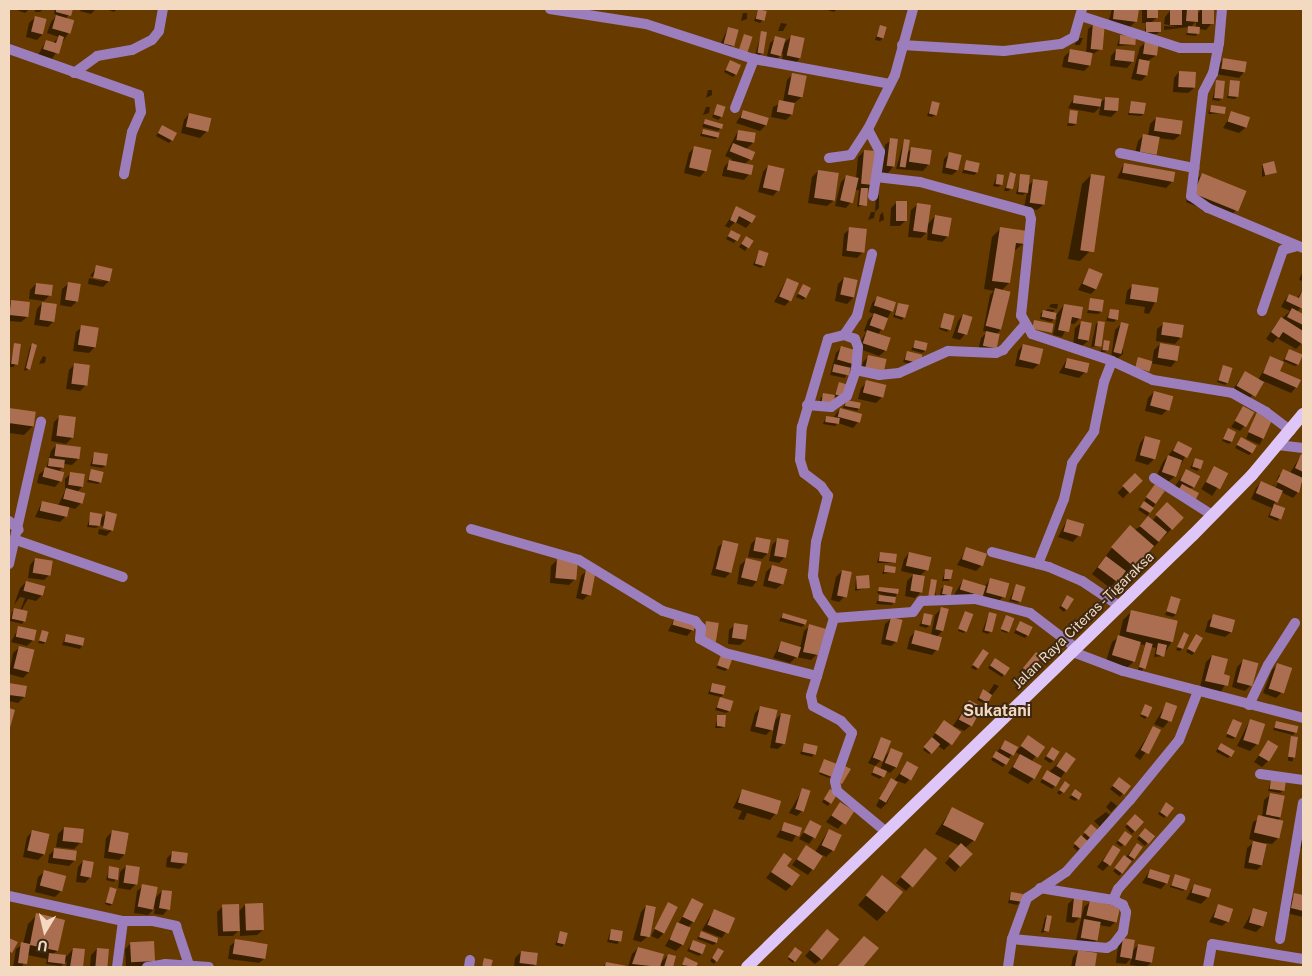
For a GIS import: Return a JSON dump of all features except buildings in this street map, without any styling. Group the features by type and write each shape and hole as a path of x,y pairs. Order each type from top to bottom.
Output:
{"main road":[{"name":"Jalan Raya Citeras - Tigaraksa","path":"747,967 1212,515 1291,431 1303,414"}],"street":[{"path":"74,73 97,56 132,50 152,40 158,32 163,9"},
{"path":"550,9 646,24 754,59 890,84"},
{"path":"829,158 851,155 868,129 890,84 913,9"},
{"path":"1222,9 1213,73 1203,93 1191,186 1195,201 1300,247"},
{"path":"902,45 1004,51 1044,46 1071,40 1082,12 1180,48 1218,48"},
{"path":"9,49 139,94 142,101 124,174"},
{"path":"735,108 754,59"},
{"path":"868,129 880,152 873,196"},
{"path":"1120,153 1194,168"},
{"path":"876,177 920,182 1029,212 1031,219 1021,314 1024,326 1032,334 1051,342 1112,361 1153,380 1232,394 1266,412 1291,431"},
{"path":"1262,311 1283,250 1300,247"},
{"path":"844,335 857,316 872,254"},
{"path":"856,370 879,375 899,373 948,351 996,353 1003,350 1024,326"},
{"path":"807,405 838,404 847,396 856,370 858,347 854,339 844,335 828,339 807,405 800,460 804,473 822,486 828,496 813,559 814,583 818,595 834,618"},
{"path":"1038,564 1064,499 1072,463 1094,431 1104,382 1112,361"},
{"path":"9,564 41,422"},
{"path":"1278,445 1303,448"},
{"path":"1154,478 1212,515"},
{"path":"9,520 17,535 123,577"},
{"path":"472,529 578,560 663,611 696,621 701,628 700,639 726,653 816,676"},
{"path":"992,552 1038,564 1082,581 1118,605"},
{"path":"834,618 913,612 921,601 975,599 1030,613 1074,650 1116,668 1248,705 1303,718"},
{"path":"834,618 810,696 813,706 841,721 852,733 835,781 837,791 885,831"},
{"path":"1248,705 1268,665 1295,623"},
{"path":"1008,967 1012,939 1027,898 1066,872 1180,740 1198,691"},
{"path":"1260,774 1303,780"},
{"path":"1280,939 1303,804"},
{"path":"1113,900 1118,889 1180,819"},
{"path":"1012,939 1107,948 1113,945 1123,932 1126,921 1123,906 1113,900 1040,888"},
{"path":"9,896 124,921 153,921 176,926 188,965"},
{"path":"117,967 124,921"},
{"path":"1208,967 1212,944 1303,958"},
{"path":"147,967 188,965 209,967"}],"district":[{"name":"Sukatani","path":"997,711"}]}
